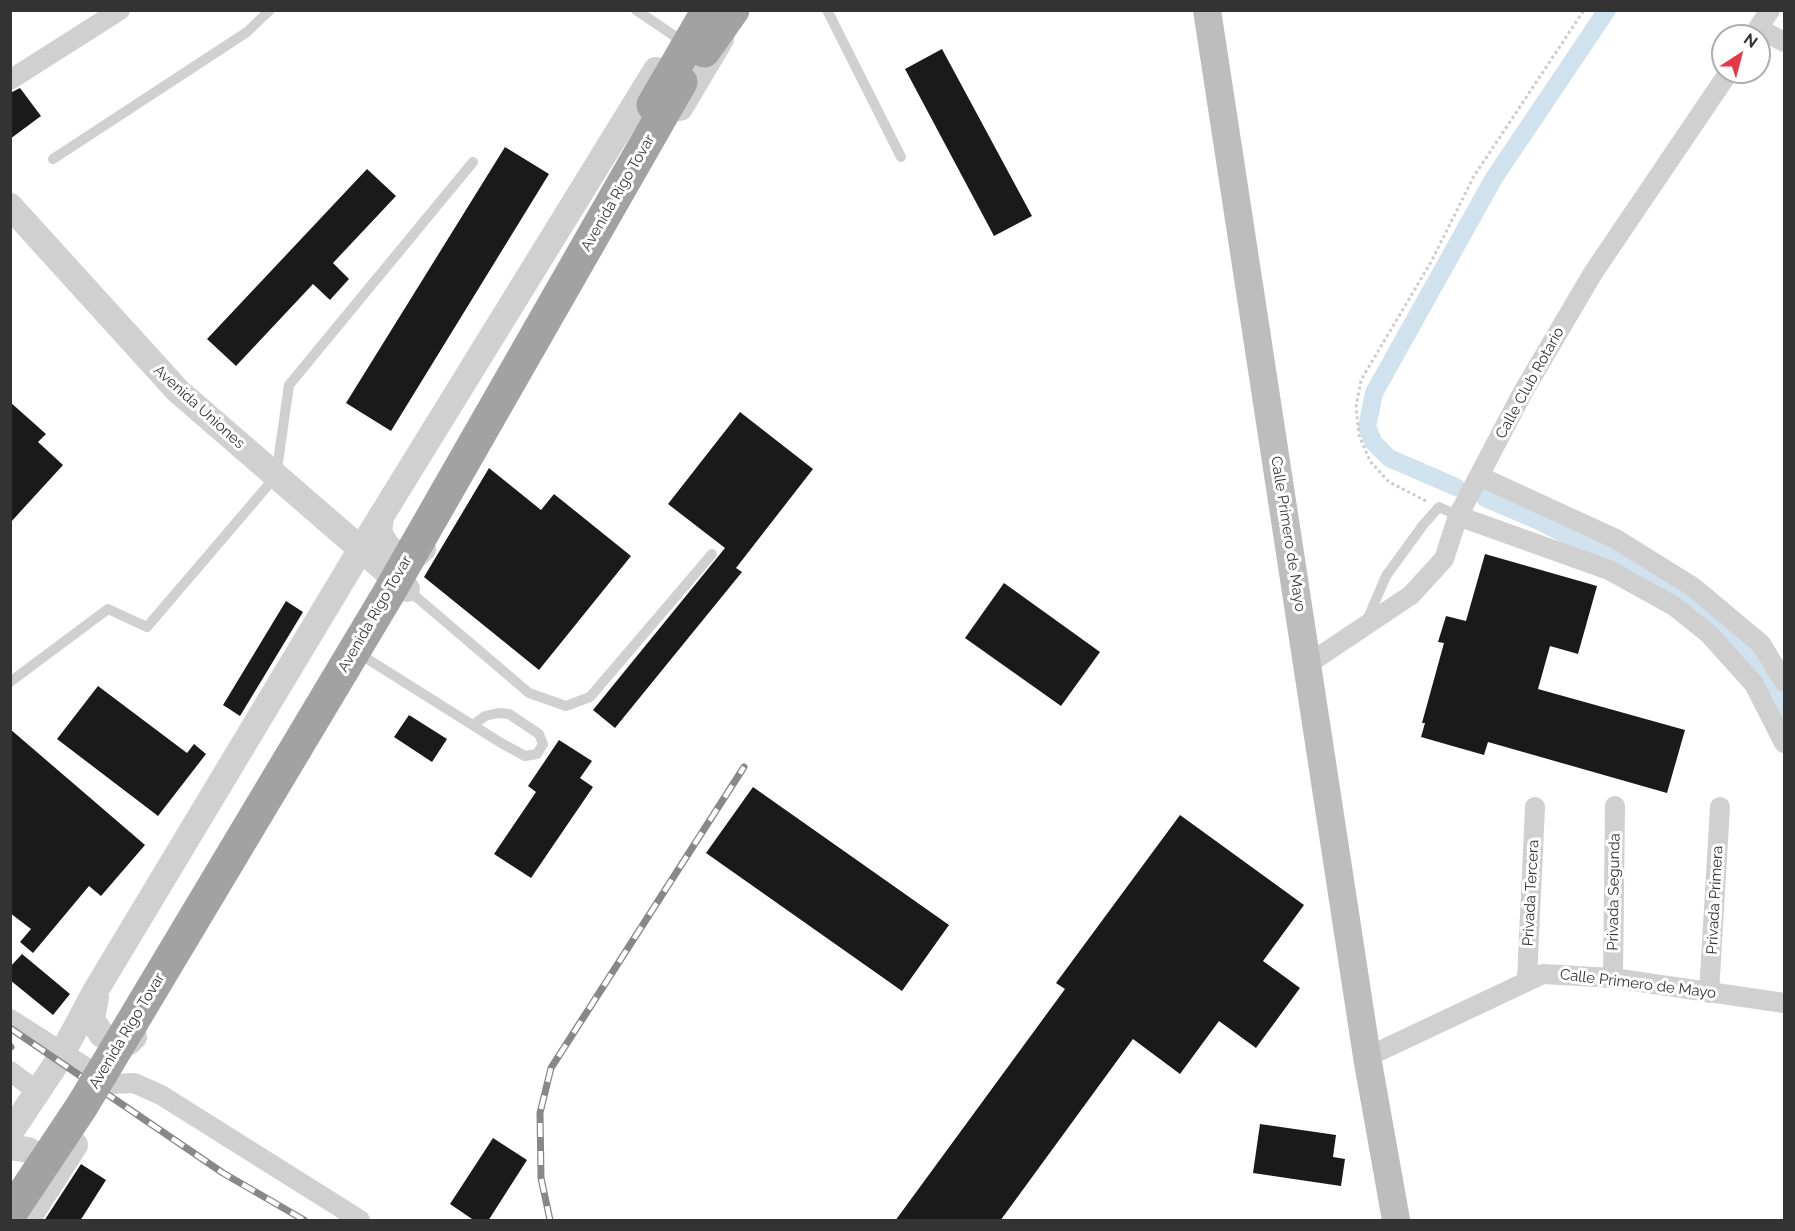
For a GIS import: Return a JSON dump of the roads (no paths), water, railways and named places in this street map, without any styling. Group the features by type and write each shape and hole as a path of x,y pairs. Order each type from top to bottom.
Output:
{"highway":[{"name":"Avenida Rigo Tovar","path":"10,1176 65,1094 242,799 708,10"},
{"name":"Avenida Rigo Tovar","path":"25,1213 82,1106 387,596 681,82 733,10"}],"main road":[{"name":"Calle Primero de Mayo","path":"1207,10 1367,1058 1396,1221"}],"street":[{"path":"10,80 120,10"},
{"name":"Avenida Rigo Tovar","path":"10,1133 62,1054 96,990 381,516 676,37 696,10"},
{"name":"Avenida Rigo Tovar","path":"25,1213 112,1084 407,589 633,188 739,10"},
{"path":"1760,24 1770,10"},
{"name":"Calle Club Rotario","path":"1308,664 1411,595 1444,559 1458,516 1523,392 1593,273 1720,84"},
{"name":"Avenida Uniones","path":"10,206 178,391 407,589"},
{"path":"1479,476 1616,538 1693,587 1761,644 1785,682"},
{"path":"381,516 379,533 383,542 397,554 415,556 434,539"},
{"path":"1458,516 1609,570 1674,606 1709,634 1754,684 1785,743"},
{"name":"Privada Segunda","path":"1613,978 1615,806"},
{"name":"Privada Tercera","path":"1527,980 1535,807"},
{"name":"Privada Primera","path":"1709,993 1720,807"},
{"name":"Calle Primero de Mayo","path":"1367,1058 1543,974 1559,973 1613,978 1785,1003"},
{"path":"96,990 92,1020 102,1035 110,1040 129,1042 150,1021"},
{"path":"10,1019 112,1084 134,1083 161,1095 360,1221"},
{"path":"10,1071 38,1092"},
{"path":"10,1147 28,1150 39,1157 46,1168 25,1213"}],"lane":[{"path":"53,159 247,32 270,10"},
{"path":"636,10 676,37"},
{"path":"827,10 900,157"},
{"path":"10,682 108,609 147,627 276,476 289,385 472,162"},
{"path":"1365,626 1386,576 1439,507 1458,516"},
{"path":"407,589 529,693 566,706 590,697 712,554"},
{"path":"366,658 473,725 525,756 537,754 543,744 539,734 509,714 492,714 473,725"}],"waterway":[{"path":"1456,487 1389,458 1374,443 1367,427 1374,393 1494,178 1607,10"},
{"path":"1485,498 1539,521 1654,579 1726,630 1763,669 1784,713"}],"railway":[{"path":"550,1220 541,1178 540,1113 551,1068 744,767"},
{"path":"10,1028 223,1173 304,1220"}]}
